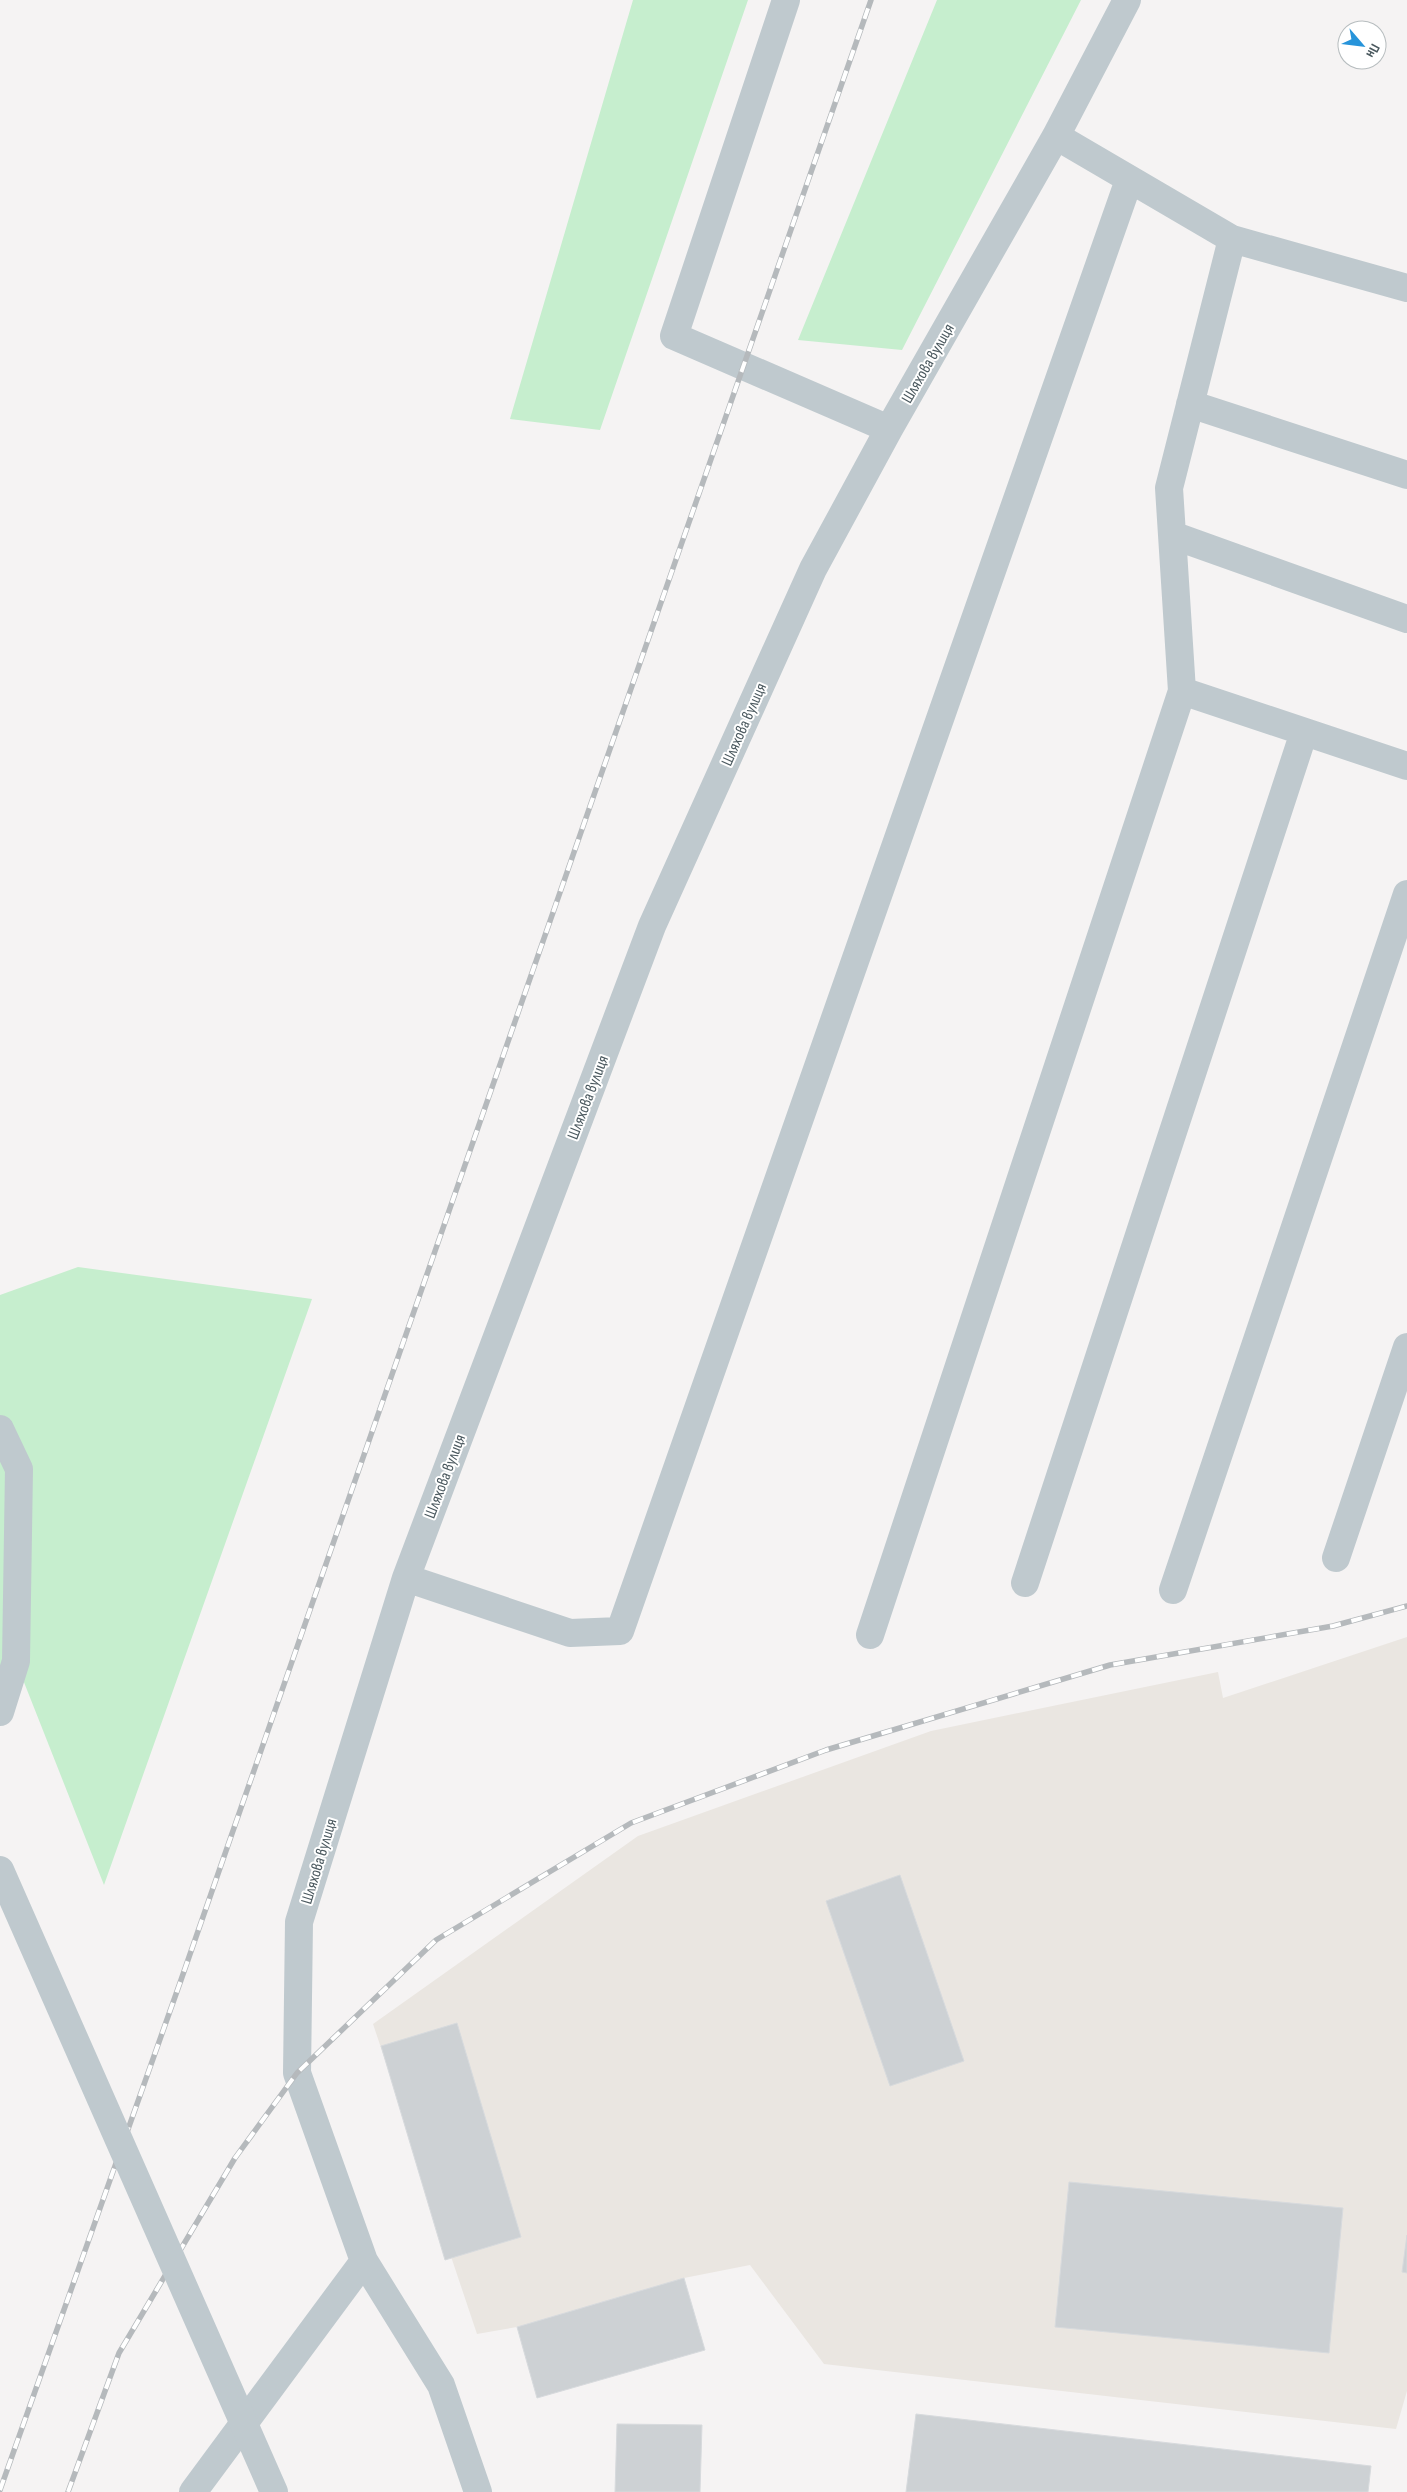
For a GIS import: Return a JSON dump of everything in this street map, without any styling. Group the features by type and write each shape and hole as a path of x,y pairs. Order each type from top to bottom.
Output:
{"street":[{"path":"786,0 674,336 889,429"},
{"name":"Шляхова вулиця","path":"478,2492 441,2384 364,2261 297,2072 299,1922 406,1578 652,926 813,569 889,429 1056,136 1127,0"},
{"path":"1056,136 1232,239 1407,288"},
{"path":"406,1578 570,1633 620,1632 1129,180"},
{"path":"870,1635 1182,691 1169,488 1232,239"},
{"path":"1190,404 1407,474"},
{"path":"1172,535 1407,619"},
{"path":"1182,691 1407,766"},
{"path":"1025,1583 1304,732"},
{"path":"1173,1590 1407,894"},
{"path":"1336,1558 1407,1347"},
{"path":"0,1429 19,1469 16,1661 0,1712"},
{"path":"0,1870 274,2492"},
{"path":"193,2492 364,2261"}],"shaded area":[{"path":"1407,1637 1407,2391 1396,2429 824,2364 750,2265 684,2278 517,2327 477,2334 373,2024 638,1836 931,1731 1218,1672 1223,1698"}],"green space":[{"path":"633,0 748,0 600,430 510,419"},
{"path":"937,0 1081,0 902,350 798,340"},
{"path":"78,1267 312,1299 104,1885 16,1662 0,1712 0,1295"}],"building":[{"path":"900,1875 964,2061 890,2086 826,1901"},
{"path":"457,2023 521,2237 445,2260 381,2046"},
{"path":"1069,2182 1343,2208 1329,2353 1055,2327"},
{"path":"1407,2235 1407,2273 1402,2272"},
{"path":"684,2278 705,2350 537,2398 517,2327"},
{"path":"916,2414 1371,2466 1368,2492 906,2492"},
{"path":"617,2424 702,2425 700,2492 615,2492"}],"railway":[{"path":"0,2490 181,1980 871,0"},
{"path":"68,2492 119,2353 235,2158 297,2073 436,1940 631,1823 826,1750 1110,1665 1333,1626 1407,1606"}]}
